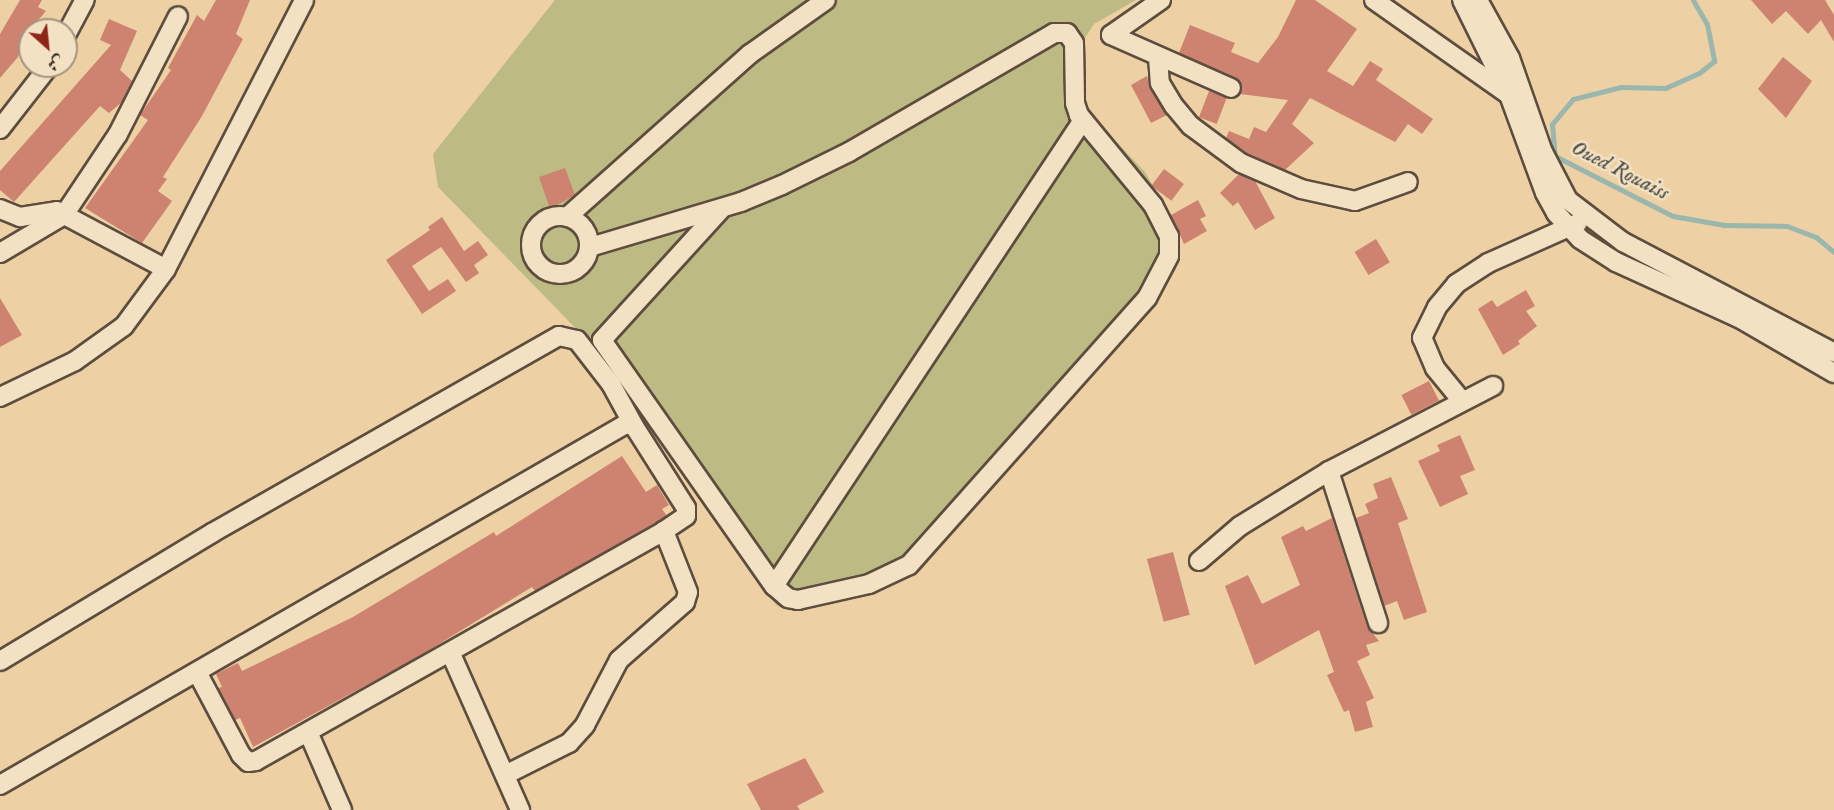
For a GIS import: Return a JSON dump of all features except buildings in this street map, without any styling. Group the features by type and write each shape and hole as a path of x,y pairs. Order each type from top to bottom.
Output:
{"street":[{"path":"75,18 85,0"},
{"path":"0,397 103,344 124,326 166,269 304,0"},
{"path":"567,217 750,54 826,0"},
{"path":"1161,0 1111,35 1231,88"},
{"path":"1374,0 1509,95"},
{"path":"1462,0 1509,95 1529,159 1556,213 1569,228 1602,254 1730,314 1834,373"},
{"path":"1478,0 1510,57 1554,177 1568,200 1623,243 1834,353"},
{"path":"0,253 64,215 118,134 178,16"},
{"path":"590,247 721,209 849,152 1054,33 1067,33 1074,43 1075,103 1083,120 1153,205 1169,236 1170,256 1147,298 909,566 869,584 798,600 788,598 774,586 602,340 721,209"},
{"path":"1158,57 1160,83 1174,106 1191,126 1241,164 1333,199 1355,201 1408,182"},
{"path":"0,129 40,78"},
{"path":"774,586 1083,120"},
{"path":"0,209 20,218 42,211 64,215 166,269"},
{"path":"552,217 567,217 585,231 590,247 584,262 567,274 555,274 537,265 530,246 535,228 552,217"},
{"path":"1462,402 1435,368 1422,338 1437,307 1456,284 1488,263 1529,242 1569,228 1588,217"},
{"path":"0,661 212,533 559,336 577,340 611,384 634,426 686,508 686,516 664,531 309,734 248,762 197,672"},
{"path":"1199,561 1240,526 1329,471 1493,386"},
{"path":"0,785 626,424 634,426"},
{"path":"1329,471 1378,623"},
{"path":"505,775 569,744 585,725 619,660 685,602 688,592 664,531"},
{"path":"451,654 520,810"},
{"path":"309,734 342,810"}],"shaded area":[{"path":"555,0 1136,0 1094,24 1085,38 1086,110 1145,172 1170,215 1180,242 1177,267 1158,301 920,571 881,590 792,610 776,605 591,344 438,187 433,154"}],"waterway":[{"name":"Oued Rouaiss","path":"1693,0 1707,24 1714,61 1699,73 1666,88 1621,87 1573,99 1552,124 1555,156 1673,216 1724,225 1787,226 1816,237 1834,252"}]}
